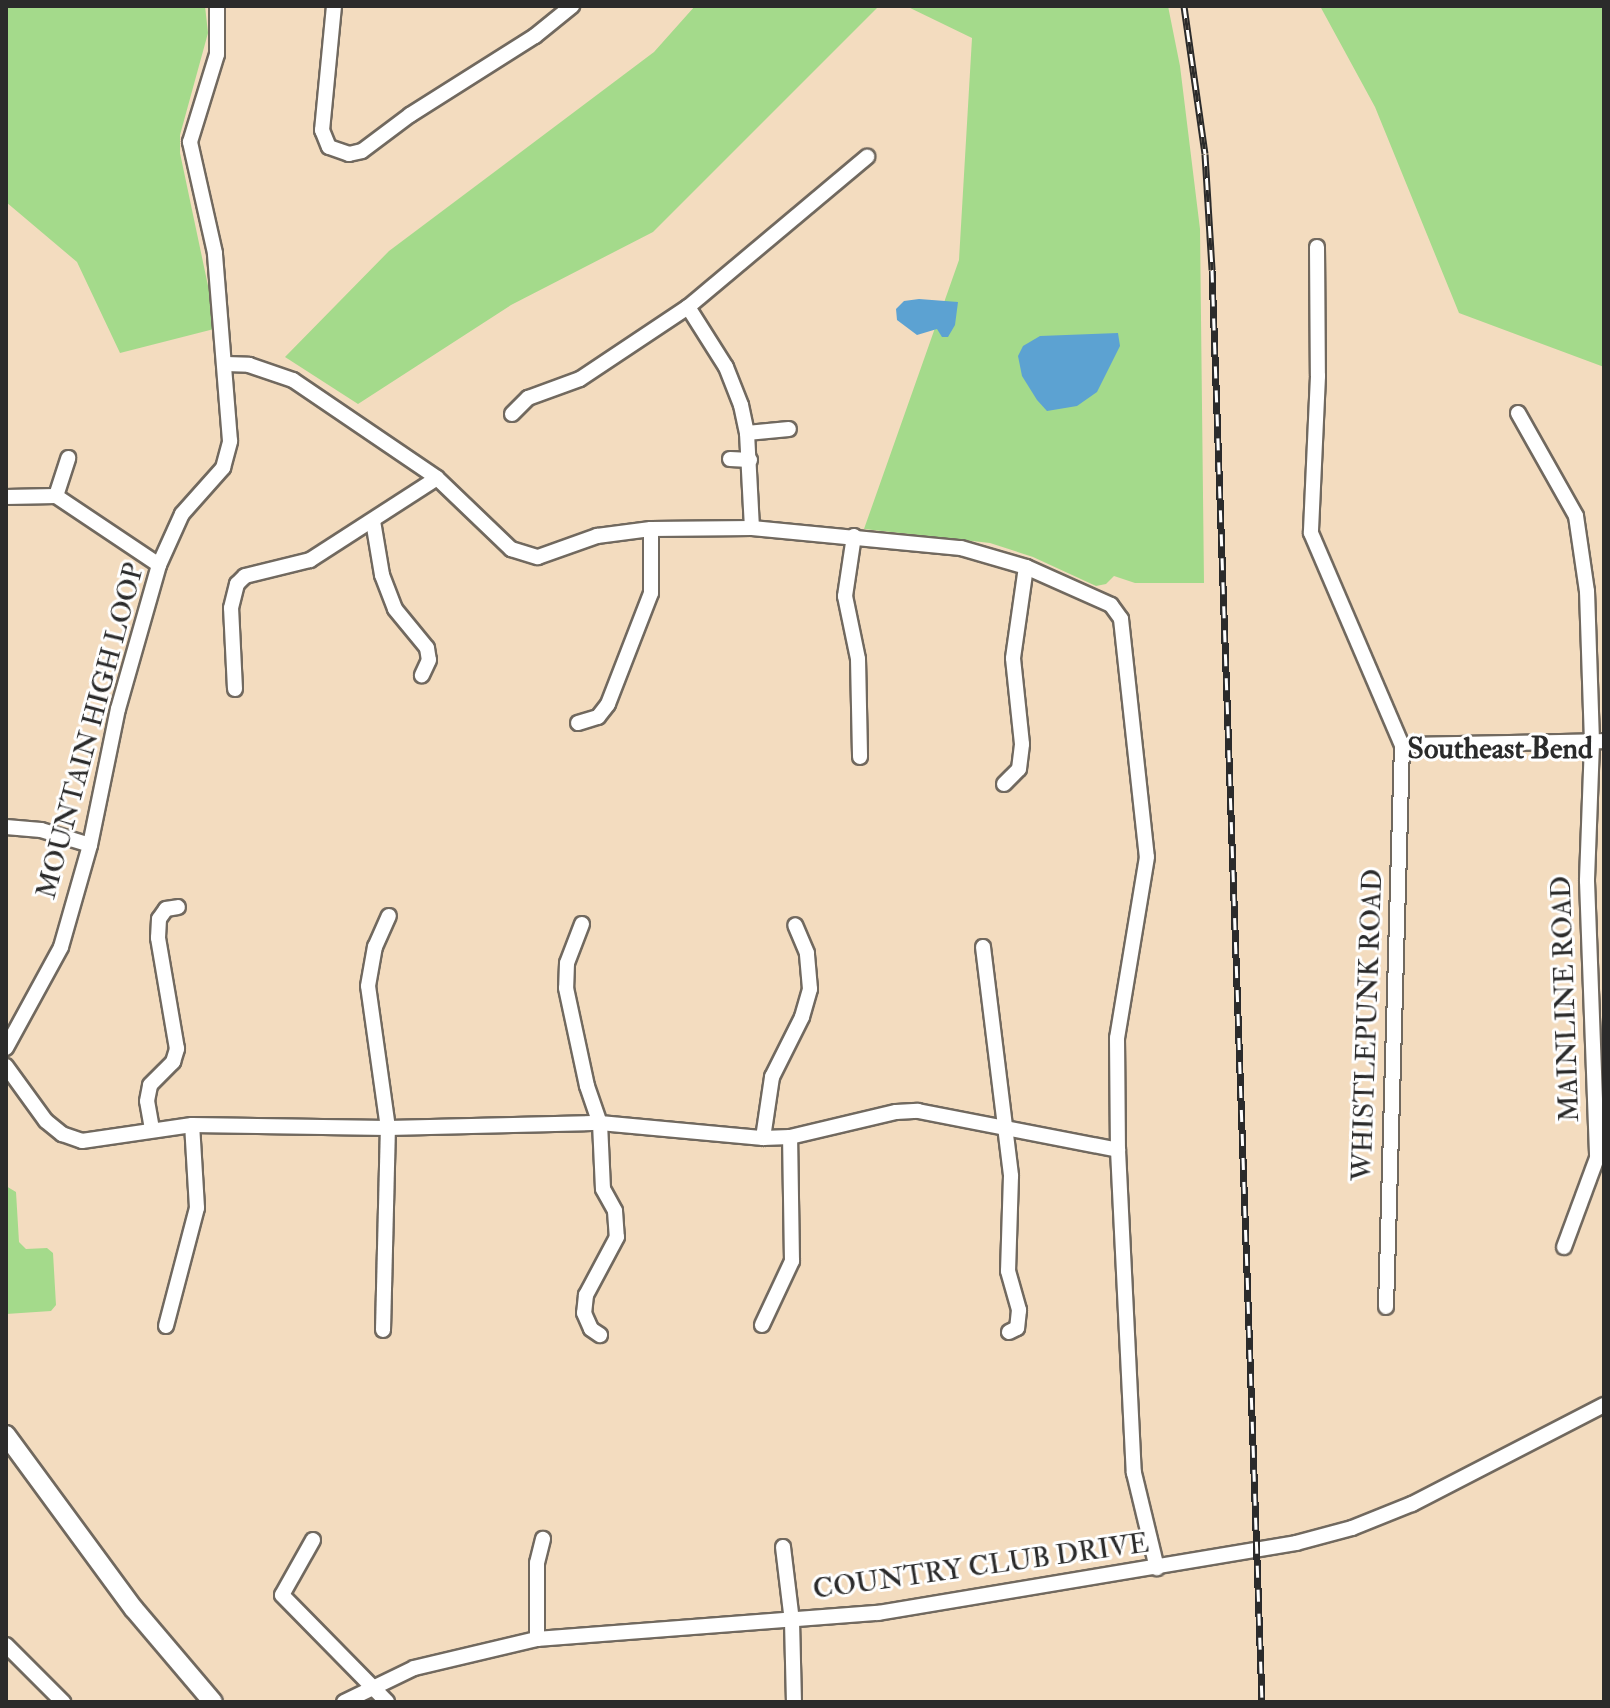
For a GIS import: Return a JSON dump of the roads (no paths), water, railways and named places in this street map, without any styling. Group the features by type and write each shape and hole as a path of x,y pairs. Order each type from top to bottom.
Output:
{"main road":[{"path":"6,1435 134,1609 213,1702"}],"street":[{"name":"MOUNTAIN HIGH LOOP","path":"6,1048 61,947 90,845 118,709 159,565 182,514 223,468 230,441 215,253 190,142 217,54 217,6"},
{"path":"334,6 322,130 329,147 349,154 362,151 410,115 535,36 572,6"},
{"path":"512,414 528,398 580,379 688,307 867,157"},
{"path":"1317,247 1318,376 1311,533 1402,745 1598,742"},
{"path":"688,307 726,367 741,405 750,460 752,528"},
{"path":"226,364 249,365 293,380 437,478 511,549 538,557 597,536 651,529 752,528 854,536 961,548 1026,567 1111,605 1121,619 1147,857 1117,1038 1118,1150 1134,1473 1157,1568"},
{"name":"MAINLINE ROAD","path":"1518,413 1576,516 1587,591 1598,742 1587,881 1597,1158 1564,1247"},
{"path":"747,433 789,429"},
{"path":"56,496 68,458"},
{"path":"730,459 750,460"},
{"path":"235,689 231,608 237,584 245,576 310,560 437,478"},
{"path":"6,497 56,496 159,565"},
{"path":"373,521 382,575 395,609 427,648 429,660 422,675"},
{"path":"578,723 598,717 608,704 651,593 651,529"},
{"path":"854,536 845,596 858,659 860,757"},
{"path":"1004,784 1019,769 1022,744 1013,658 1026,567"},
{"name":"WHISTLEPUNK ROAD","path":"1386,1307 1402,745"},
{"path":"6,827 41,830 90,845"},
{"path":"152,1129 147,1101 150,1085 173,1062 177,1049 158,938 159,919 166,909 178,907"},
{"path":"383,1330 388,1128 368,986 375,947 389,916"},
{"path":"582,924 567,963 566,988 587,1086 600,1123 601,1177 603,1189 615,1211 617,1237 586,1295 584,1313 591,1329 600,1335"},
{"path":"763,1138 772,1077 802,1017 810,989 807,953 795,925"},
{"path":"983,947 1011,1176 1008,1271 1019,1310 1017,1328 1009,1332"},
{"path":"6,1066 46,1121 62,1134 82,1141 192,1125 388,1128 600,1123 763,1138 790,1137 896,1112 918,1111 1118,1150"},
{"path":"166,1326 197,1208 192,1125"},
{"path":"762,1325 792,1261 790,1137"},
{"name":"COUNTRY CLUB DRIVE","path":"344,1702 414,1668 537,1639 878,1613 1296,1543 1352,1528 1412,1504 1604,1405"},
{"path":"537,1639 537,1563 543,1539"},
{"path":"313,1540 282,1595 387,1702"},
{"path":"783,1547 792,1621 794,1702"},
{"path":"6,1645 63,1702"}],"water":[{"path":"904,301 958,302 955,325 948,337 942,337 937,329 917,335 897,320 896,309"},
{"path":"1118,333 1120,346 1097,392 1077,406 1047,411 1022,376 1018,356 1023,346 1040,336"}],"railway":[{"path":"1184,6 1205,154 1212,270 1262,1702"}],"district":[{"name":"Southeast Bend","path":"1500,749"}]}
